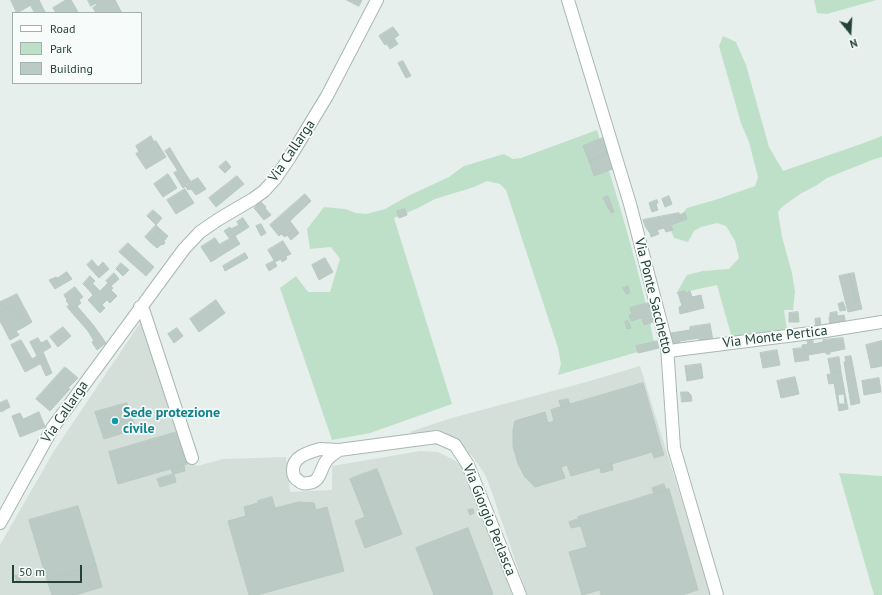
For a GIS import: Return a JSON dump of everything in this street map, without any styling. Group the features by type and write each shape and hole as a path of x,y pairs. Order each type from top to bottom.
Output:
{"street":[{"name":"Via Callarga","path":"0,523 53,427 184,249 200,232 253,199 264,191 275,179 327,96 378,0"},
{"name":"Via Ponte Sacchetto","path":"568,0 630,204 665,339 668,352 674,448 716,595"},
{"path":"140,308 144,312 192,458"},
{"name":"Via Monte Pertica","path":"668,352 882,322"},
{"name":"Via Giorgio Perlasca","path":"339,450 437,438 455,445 468,465 520,595"}],"shaded area":[{"path":"142,320 188,461 197,466 223,459 286,457 290,492 332,490 332,466 420,451 438,452 454,460 461,466 467,472 476,489 512,595 0,595 0,545 54,451"},
{"path":"640,366 711,595 527,595 489,484 478,464 471,455 462,448 409,432 452,418"}],"green space":[{"path":"814,0 876,0 827,14 817,13"},
{"path":"723,36 736,42 746,65 769,147 783,171 882,136 882,157 827,178 800,194 782,207 778,212 782,237 792,273 795,292 793,310 784,310 787,330 732,338 717,285 676,294 687,275 703,271 729,269 739,258 735,241 726,226 717,223 701,227 694,231 688,242 674,238 670,228 687,208 755,186 758,177 749,142 741,123 719,46"},
{"path":"597,130 636,265 655,347 558,375 561,364 558,348 506,190 500,184 487,181 474,187 435,199 394,218 452,404 370,433 332,440 280,288 296,276 308,292 330,292 340,259 331,247 310,249 307,229 324,207 345,209 356,213 366,214 385,209 410,195 449,177 464,166 504,154 513,159 521,158"},
{"path":"839,473 882,476 882,595 874,595"}],"building":[{"path":"11,0 28,0 31,5 17,12"},
{"path":"28,0 39,0 45,12 34,12"},
{"path":"66,0 71,0 78,12 55,12 53,8"},
{"path":"88,0 94,0 96,3 91,6"},
{"path":"94,0 115,0 121,12 101,12"},
{"path":"347,0 362,0 359,6"},
{"path":"97,5 101,11 95,12 93,8"},
{"path":"393,27 399,35 385,45 379,36"},
{"path":"394,38 398,44 390,49 387,44"},
{"path":"403,61 411,76 406,78 398,63"},
{"path":"151,136 154,142 139,152 136,146"},
{"path":"605,137 611,152 589,161 583,146"},
{"path":"156,141 166,157 146,169 136,154"},
{"path":"170,148 182,168 178,171 165,151"},
{"path":"611,152 615,168 594,176 589,161"},
{"path":"226,161 231,167 225,173 219,167"},
{"path":"182,168 191,182 183,188 174,173"},
{"path":"168,174 177,188 163,197 154,184"},
{"path":"237,176 244,184 216,207 209,198"},
{"path":"198,178 206,189 196,195 191,189 188,190 185,185"},
{"path":"185,189 194,203 176,214 167,200"},
{"path":"305,194 311,201 290,221 299,233 291,240 287,235 285,237 281,234 279,236 270,225"},
{"path":"608,196 614,212 611,213 603,198"},
{"path":"669,196 672,204 665,207 662,199"},
{"path":"657,200 658,203 656,204 658,210 652,212 649,203"},
{"path":"261,202 271,215 264,220 254,208"},
{"path":"405,209 407,215 399,218 397,211"},
{"path":"153,210 162,218 156,225 147,216"},
{"path":"679,213 682,221 671,225 673,230 666,232 664,228 657,230 659,234 651,237 643,220"},
{"path":"685,213 687,219 682,221 680,215"},
{"path":"243,218 249,227 230,239 224,231 230,227 231,229 239,225 237,222"},
{"path":"261,224 266,233 261,236 256,226"},
{"path":"156,225 161,230 158,234 154,231 150,235 154,238 150,242 145,237"},
{"path":"161,230 168,236 164,241 165,243 157,248 150,242 154,238 150,235 154,231 158,234"},
{"path":"235,236 240,244 225,253 219,245"},
{"path":"215,238 225,253 211,262 201,247"},
{"path":"283,241 291,254 286,256 287,259 282,262 281,259 275,262 268,250"},
{"path":"128,243 154,267 146,276 119,252"},
{"path":"245,253 248,258 225,271 223,266"},
{"path":"325,258 333,272 319,280 312,265"},
{"path":"92,260 98,267 103,262 109,269 99,278 87,265"},
{"path":"274,261 277,266 269,271 266,265"},
{"path":"121,263 129,270 123,276 116,269"},
{"path":"67,272 72,279 55,289 49,280 56,277 57,278"},
{"path":"114,273 119,279 111,286 106,281"},
{"path":"854,273 860,301 856,302 849,274"},
{"path":"849,274 856,302 860,301 862,309 848,312 839,276"},
{"path":"90,276 95,281 87,288 83,284"},
{"path":"92,283 100,291 108,283 113,288 111,290 117,296 110,303 107,300 102,305 105,308 100,313 88,300 93,295 87,288"},
{"path":"628,286 630,293 626,294 623,288"},
{"path":"75,287 83,297 79,300 81,303 73,309 66,301 67,300 64,295"},
{"path":"685,291 685,293 690,291 692,297 701,295 704,308 680,314 679,307 682,306 678,293"},
{"path":"17,294 32,322 24,327 9,298"},
{"path":"9,298 13,305 0,312 0,302"},
{"path":"216,300 225,313 199,332 190,319"},
{"path":"652,302 655,314 631,321 629,315 632,314 630,308"},
{"path":"843,302 846,310 840,311 838,304"},
{"path":"13,305 24,327 16,331 19,335 10,340 0,321 0,312"},
{"path":"69,305 73,309 77,306 94,326 88,331 67,307"},
{"path":"798,312 799,322 789,322 789,313"},
{"path":"837,312 837,316 844,315 846,324 830,327 830,313"},
{"path":"655,314 657,321 644,325 642,318"},
{"path":"820,318 821,328 816,329 815,319"},
{"path":"628,321 631,328 627,329 625,322"},
{"path":"710,324 713,341 700,343 699,338 680,341 680,344 673,345 671,333 690,330 690,327"},
{"path":"94,326 106,343 97,350 88,331"},
{"path":"63,327 71,336 58,347 50,337"},
{"path":"177,328 183,336 174,343 168,334"},
{"path":"38,338 41,343 47,340 51,347 43,352 52,373 46,376 30,342"},
{"path":"843,338 845,349 830,352 830,354 826,354 826,352 808,355 807,350 804,350 802,347 802,345 808,344 807,341 813,340 813,344 823,342 823,340"},
{"path":"21,340 32,359 37,356 40,364 25,372 11,345"},
{"path":"657,341 659,348 647,351 646,344"},
{"path":"882,341 882,366 871,368 866,345"},
{"path":"646,344 647,351 638,353 636,346"},
{"path":"804,348 804,350 807,350 809,360 795,362 793,349"},
{"path":"777,350 780,365 763,368 760,353"},
{"path":"851,356 860,403 851,405 844,362 846,362 845,357"},
{"path":"839,357 841,372 831,374 828,359"},
{"path":"701,364 703,378 687,381 685,366"},
{"path":"65,367 78,378 50,411 36,399"},
{"path":"841,372 848,409 839,411 834,383 829,384 827,375"},
{"path":"795,377 799,394 781,398 777,381"},
{"path":"879,378 881,392 864,395 862,381"},
{"path":"643,383 662,449 571,476 567,465 561,467 565,478 535,487 525,477 518,464 513,446 513,430 515,421 545,412 548,423 554,421 551,410"},
{"path":"681,392 688,392 691,395 692,401 682,402"},
{"path":"844,394 845,404 839,404 838,395"},
{"path":"568,399 570,405 561,407 559,401"},
{"path":"7,400 10,407 1,412 0,403"},
{"name":"Sede protezione civile","path":"127,403 136,429 104,439 95,412"},
{"path":"39,412 45,427 20,437 12,416 20,413 23,419"},
{"path":"177,432 187,464 118,484 109,452"},
{"path":"662,449 664,455 654,458 652,452"},
{"path":"612,464 613,470 601,473 600,468"},
{"path":"184,465 185,471 173,474 171,469"},
{"path":"377,469 402,534 365,548 355,521 365,517 350,479"},
{"path":"174,474 176,482 160,487 157,479"},
{"path":"664,484 666,490 654,494 652,488"},
{"path":"669,489 698,590 682,595 601,595 600,590 582,595 569,552 587,547 578,517"},
{"path":"272,497 275,508 299,502 314,503 316,510 327,507 344,571 257,595 249,595 228,521 246,516 244,507"},
{"path":"78,506 96,565 47,580 29,520"},
{"path":"473,509 474,513 470,515 468,510"},
{"path":"579,519 581,526 571,528 569,522"},
{"path":"468,528 493,594 434,595 416,548"},
{"path":"96,565 102,587 75,595 52,595 47,580"},
{"path":"19,575 21,581 17,582 15,576"}],"place":[{"name":"Sede protezione civile","path":"115,421"}]}
